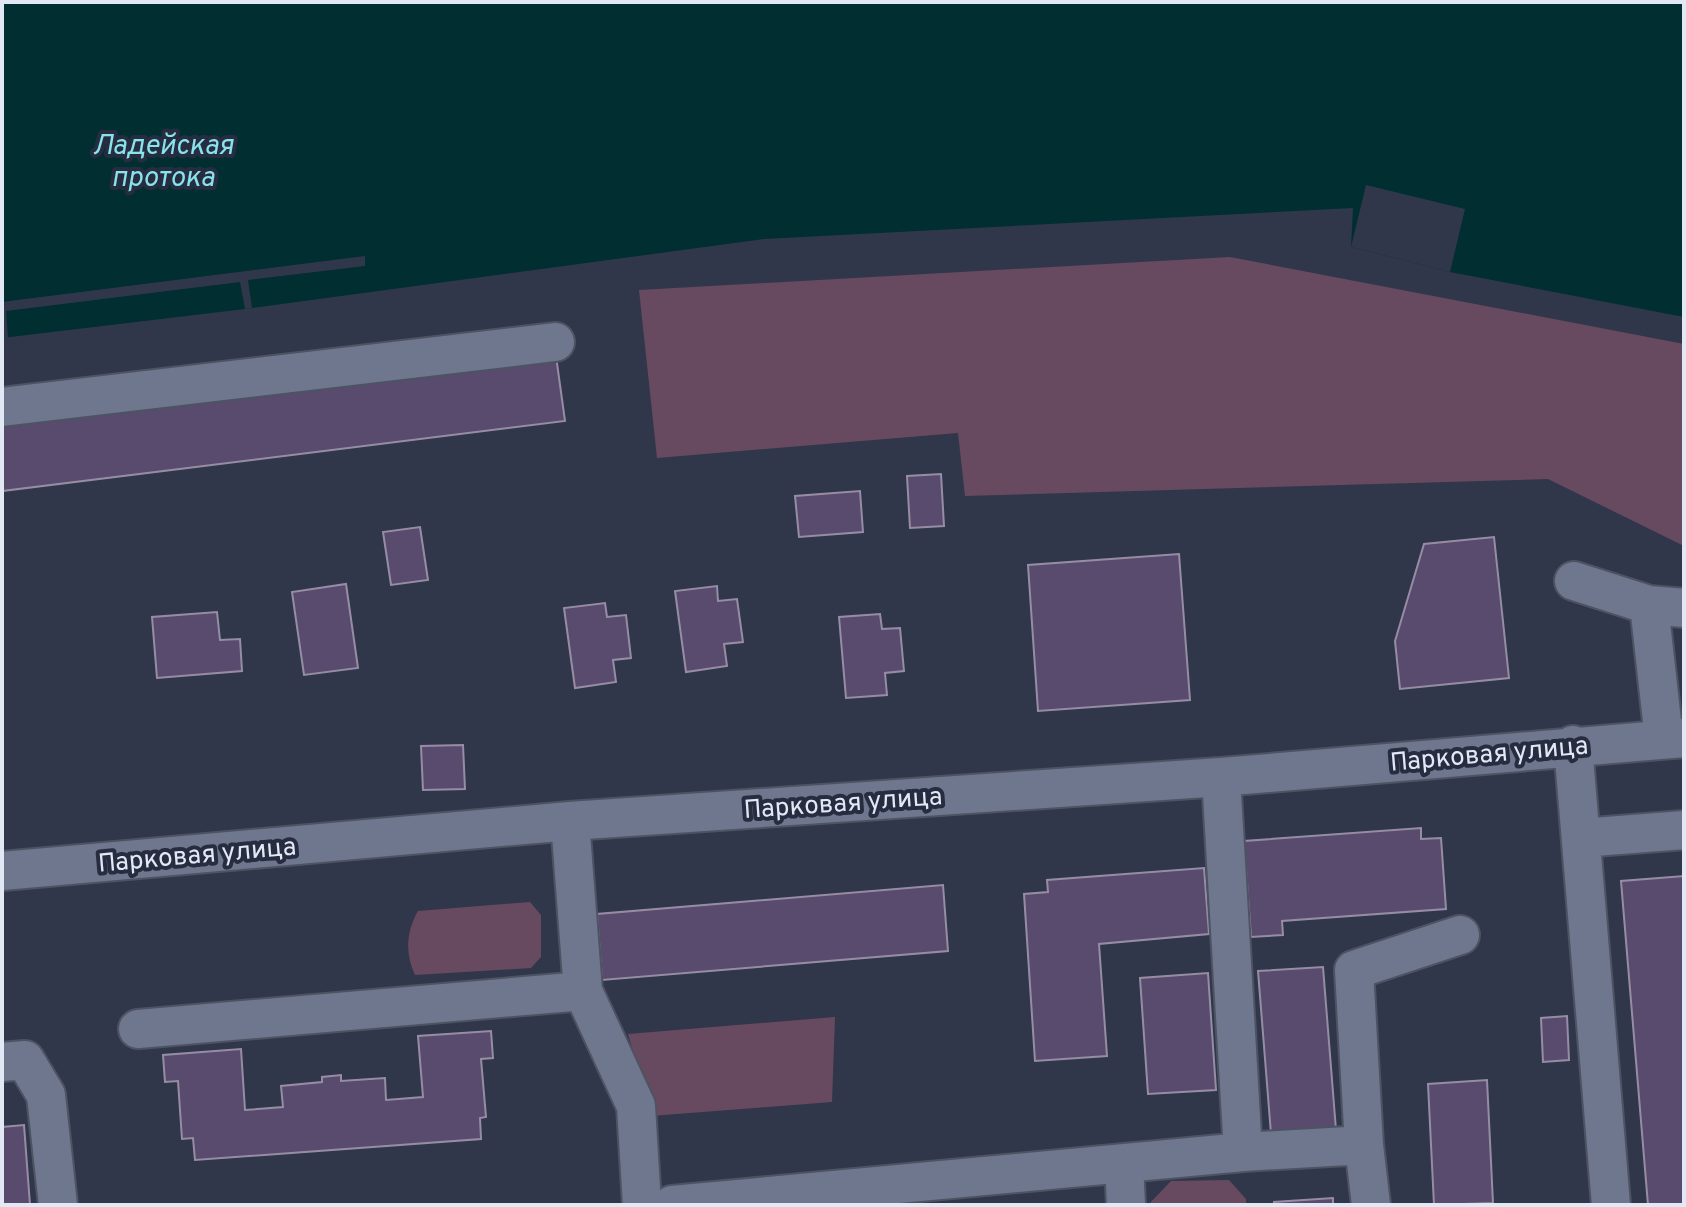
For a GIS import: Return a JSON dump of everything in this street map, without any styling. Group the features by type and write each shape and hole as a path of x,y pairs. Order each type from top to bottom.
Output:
{"street":[{"path":"2,407 555,342"},
{"path":"1574,581 1666,606 1674,738"},
{"name":"Парковая улица","path":"2,871 570,821 1221,777 1674,738"},
{"path":"1573,745 1611,1205"},
{"path":"1221,777 1243,1152"},
{"path":"570,821 583,991 636,1106 642,1205"},
{"path":"1581,838 1684,830"},
{"path":"1371,1205 1364,1145 1354,970 1460,935"},
{"path":"138,1029 583,991"},
{"path":"2,1062 25,1060 46,1095 58,1205"},
{"path":"672,1205 1243,1152 1364,1145"},
{"path":"1124,1164 1126,1205"}],"shaded area":[{"path":"1230,257 1684,344 1684,546 1548,479 965,496 958,433 657,458 639,290"},
{"path":"530,902 541,915 541,957 531,968 415,975 408,943 418,911"},
{"path":"835,1017 832,1102 651,1116 628,1034"},
{"path":"1229,1180 1246,1199 1246,1205 1148,1205 1171,1181"}],"water":[{"name":"Ладейская протока","path":"2,2 1684,2 1684,317 1450,272 1351,247 1353,208 764,239 245,309 2,338"}],"pier":[{"path":"1366,185 1465,209 1450,272 1351,247"},
{"path":"365,256 365,266 248,280 252,308 245,309 240,282 6,311 8,338 2,338 2,302"}],"building":[{"path":"556,356 565,421 2,491 2,424"},
{"path":"941,474 944,526 910,528 907,476"},
{"path":"860,491 863,532 799,537 795,496"},
{"path":"420,527 428,580 391,585 383,532"},
{"path":"1494,537 1509,678 1400,689 1395,641 1424,544"},
{"path":"1179,554 1190,700 1038,711 1028,565"},
{"path":"346,584 358,668 304,675 292,592"},
{"path":"717,586 718,601 737,599 743,642 724,644 727,666 686,672 675,591"},
{"path":"605,603 607,617 626,615 631,658 613,660 616,682 575,688 564,608"},
{"path":"217,612 220,640 240,639 242,671 157,678 152,617"},
{"path":"880,614 882,629 900,628 904,671 885,673 887,695 846,698 839,617"},
{"path":"463,745 465,789 423,790 421,746"},
{"path":"1421,828 1421,839 1441,838 1446,909 1282,921 1283,935 1251,937 1244,841"},
{"path":"1204,868 1209,934 1099,944 1107,1056 1035,1061 1024,894 1048,892 1047,880"},
{"path":"1684,876 1684,1205 1648,1205 1621,881"},
{"path":"943,885 948,951 602,980 597,914"},
{"path":"1323,967 1336,1130 1271,1134 1258,971"},
{"path":"1208,973 1216,1090 1148,1094 1140,978"},
{"path":"1567,1016 1569,1060 1543,1062 1541,1018"},
{"path":"491,1031 493,1058 481,1059 486,1117 480,1118 481,1139 195,1160 193,1138 182,1139 178,1081 165,1082 163,1055 241,1049 245,1110 283,1107 281,1086 322,1082 322,1077 341,1075 341,1081 385,1078 386,1100 423,1097 418,1036"},
{"path":"1487,1080 1493,1203 1434,1205 1428,1084"},
{"path":"24,1125 30,1205 2,1205 2,1127"},
{"path":"1333,1198 1333,1205 1274,1205 1274,1202"}]}
